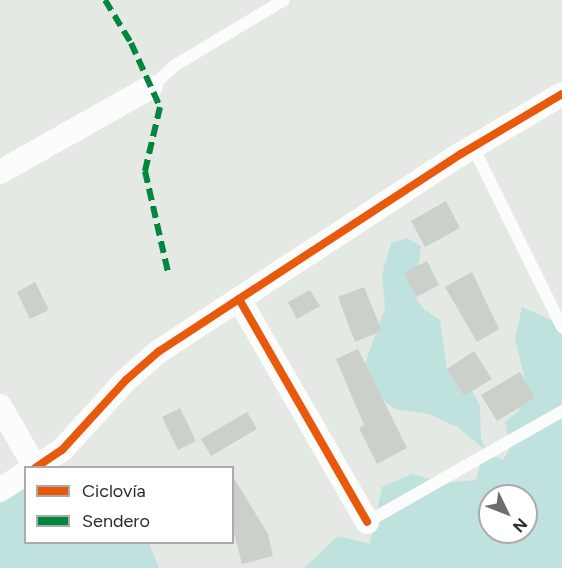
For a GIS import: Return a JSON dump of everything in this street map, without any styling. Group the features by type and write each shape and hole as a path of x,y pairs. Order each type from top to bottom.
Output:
{"street":[{"path":"0,172 151,87"},
{"path":"37,466 62,450 126,380 158,352 473,147 562,94"},
{"path":"239,299 367,522"},
{"path":"0,406 34,466"},
{"path":"0,490 24,474"}],"lane":[{"path":"151,87 174,66 284,0"},
{"path":"473,147 562,327"},
{"path":"367,522 562,411"}],"shaded area":[{"path":"407,238 421,246 414,296 424,309 440,320 447,369 473,392 480,406 481,439 488,454 503,460 510,447 505,422 518,412 524,397 525,380 515,339 522,307 551,320 562,336 562,568 304,568 338,536 370,544 382,487 412,474 443,483 476,480 484,449 459,428 429,414 395,409 367,388 362,372 385,308 382,275 391,243"},
{"path":"24,483 24,544 149,544 159,568 0,568 0,503"}],"building":[{"path":"446,201 460,228 425,247 411,221"},
{"path":"427,261 439,285 416,297 404,273"},
{"path":"472,272 499,329 477,342 445,287"},
{"path":"35,282 49,310 30,319 17,292"},
{"path":"364,287 382,331 355,342 338,297"},
{"path":"310,290 320,306 297,319 288,302"},
{"path":"358,349 407,448 377,464 359,428 364,425 336,359"},
{"path":"474,351 492,379 464,396 447,369"},
{"path":"520,372 535,398 497,421 481,395"},
{"path":"180,408 196,441 178,450 162,417"},
{"path":"247,412 257,429 211,456 201,439"},
{"path":"234,478 268,534 273,556 242,564 234,533"}],"marked path":[{"path":"105,0 131,43 160,107 145,171 168,272"}],"cycle path":[{"path":"38,466 62,450 126,380 158,352 461,154 562,94"},
{"path":"239,299 367,522"}]}
